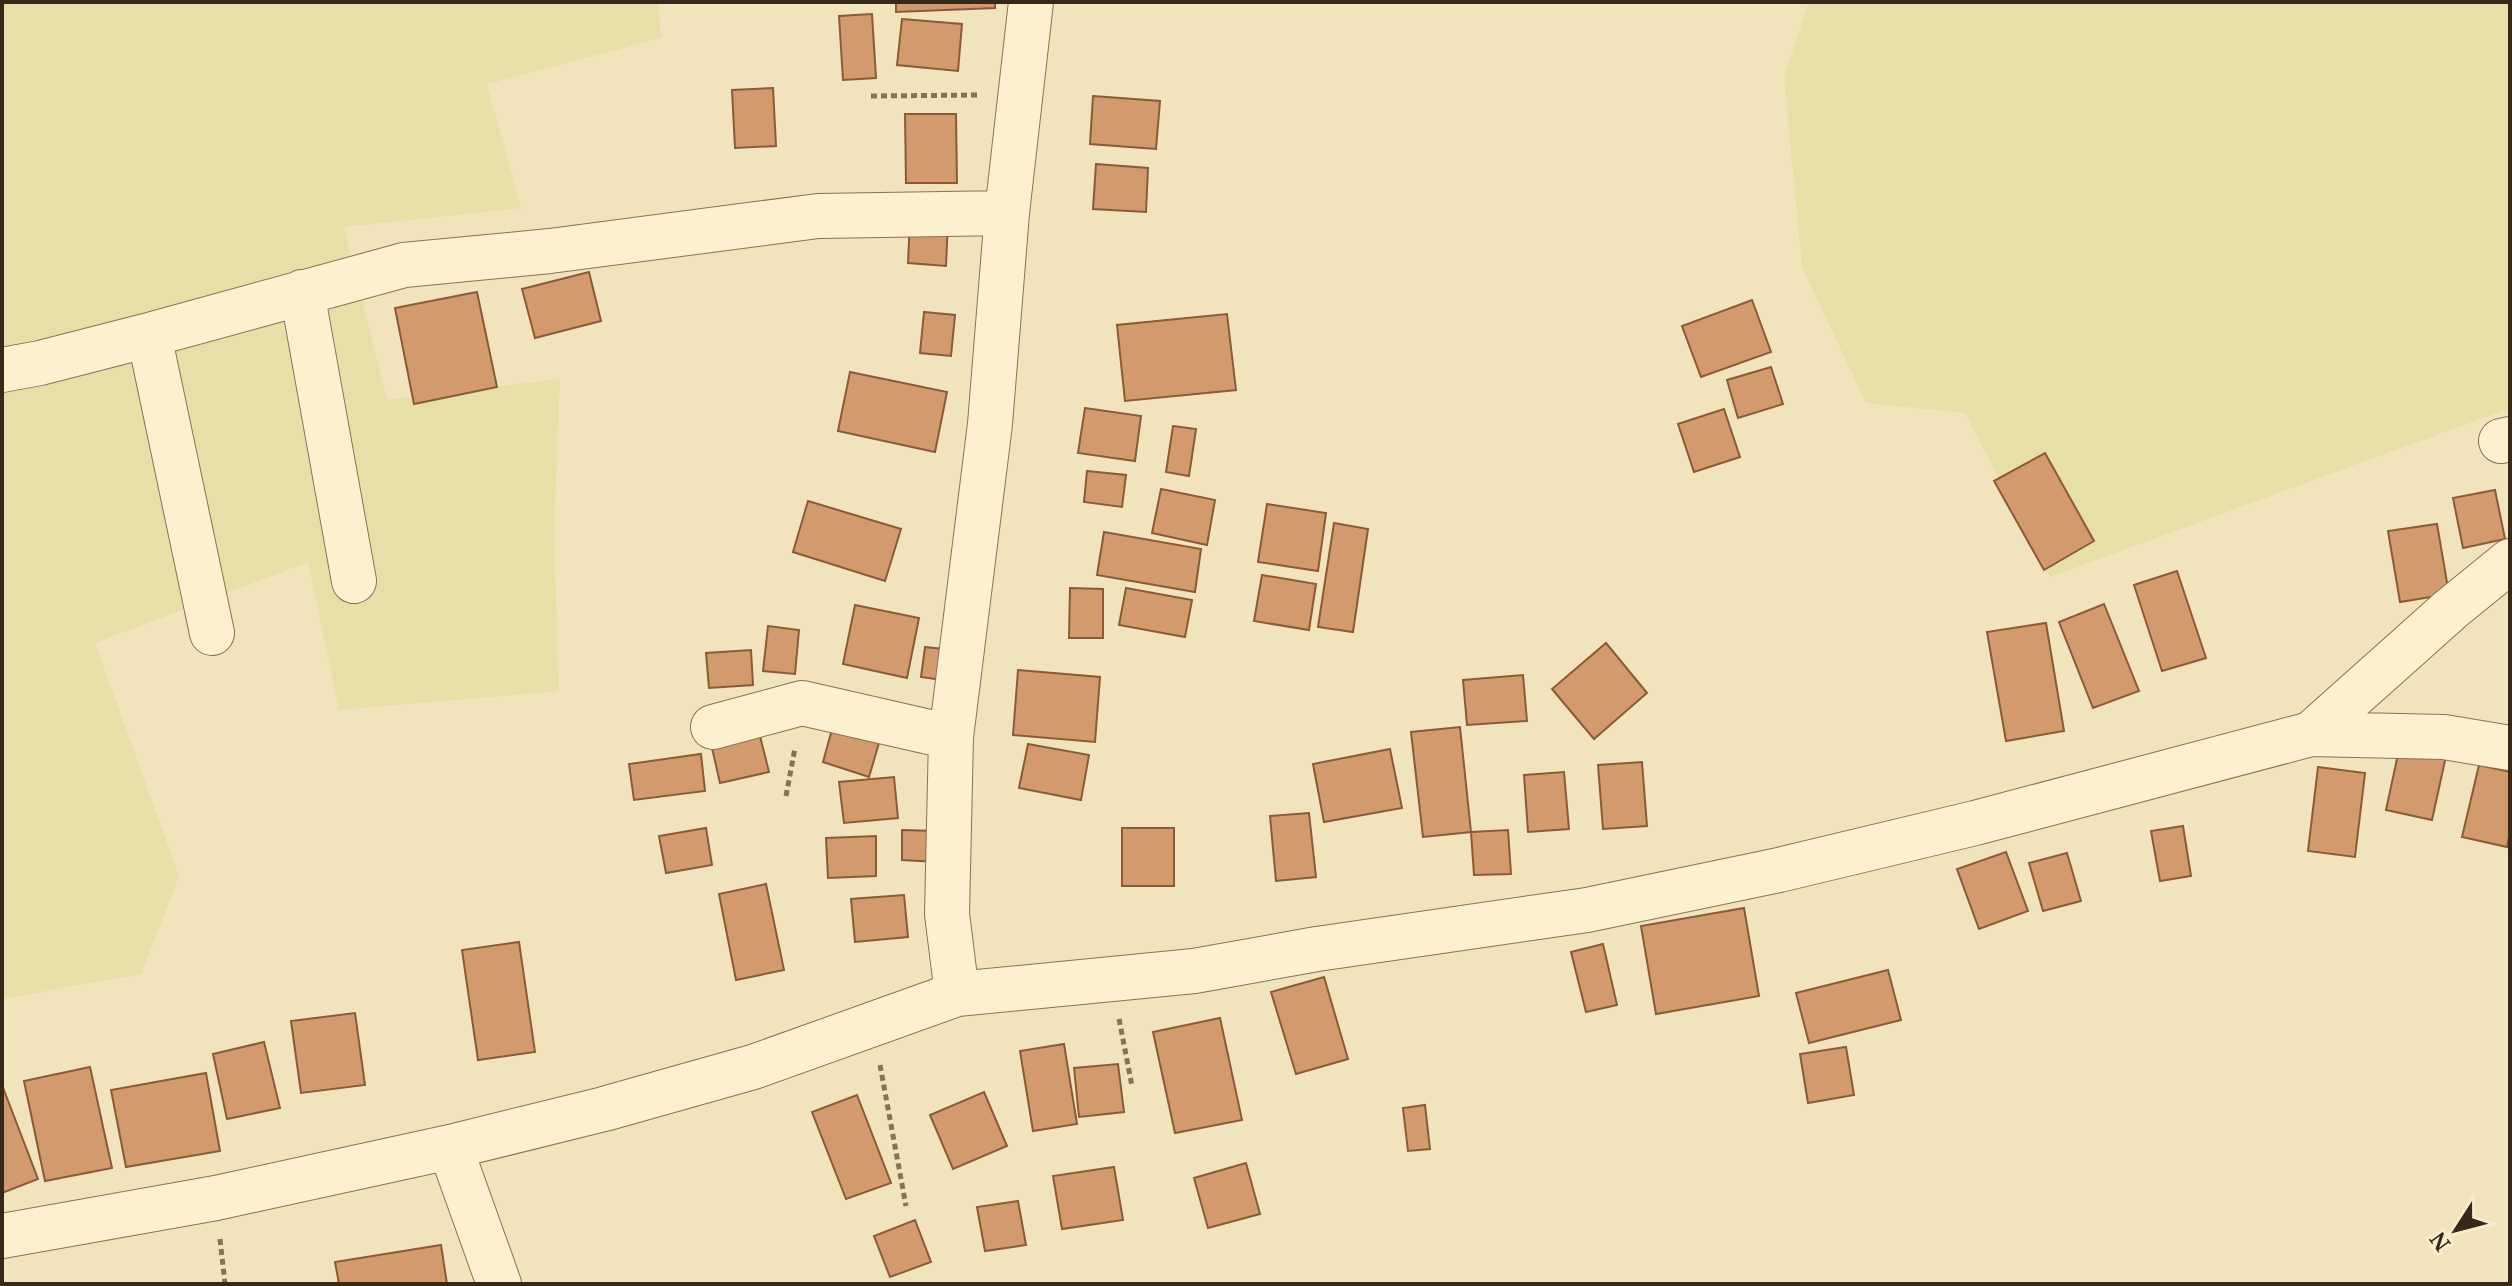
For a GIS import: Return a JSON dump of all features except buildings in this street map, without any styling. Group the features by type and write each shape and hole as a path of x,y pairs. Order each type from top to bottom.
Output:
{"street":[{"path":"957,994 947,914 951,737 990,424 1007,213 1031,2"},
{"path":"2,370 149,335 404,265 550,251 818,216 1007,213"},
{"path":"302,292 354,581"},
{"path":"149,335 212,633"},
{"path":"2311,734 2451,609 2510,561"},
{"path":"713,727 802,703 951,737"},
{"path":"2,1236 216,1198 450,1147 604,1109 753,1067 957,994 1194,971 1317,949 1587,910 1779,870 1975,823 2311,734 2444,737 2510,748"},
{"path":"450,1147 499,1284"}],"path":[{"path":"871,96 1019,95"},
{"path":"1111,979 1132,1086"},
{"path":"872,1025 906,1206"}],"shaded area":[{"path":"2,2 658,2 661,38 487,84 521,208 344,227 387,400 560,379 554,534 559,691 339,710 308,562 95,643 179,876 141,974 2,999"},
{"path":"1809,2 2510,2 2510,408 2050,577 1965,413 1866,403 1802,267 1784,77"}]}
